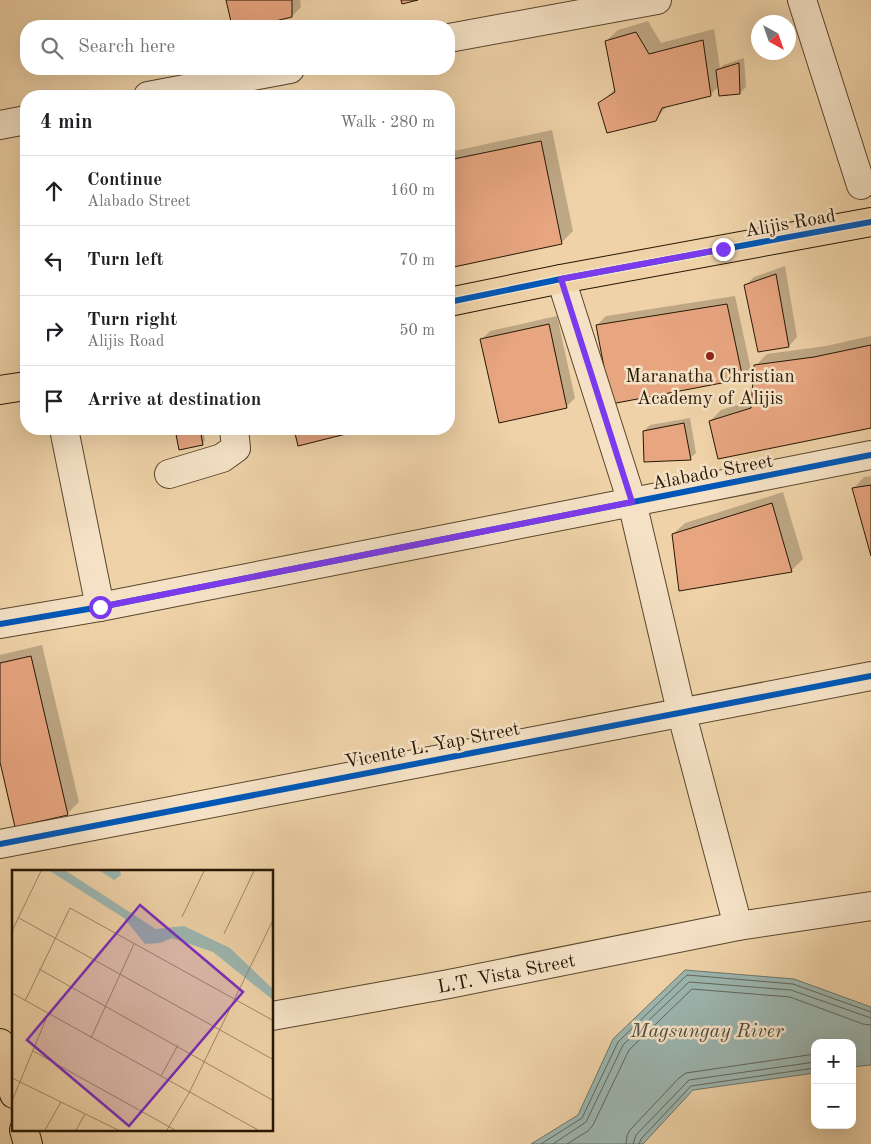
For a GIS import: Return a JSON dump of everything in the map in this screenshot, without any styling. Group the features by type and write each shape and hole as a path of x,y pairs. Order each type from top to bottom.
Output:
{"main road":[{"name":"Alijis Road","path":"455,301 561,279 871,222"},
{"path":"0,390 20,387"},
{"path":"5,1059 12,1086"}],"street":[{"path":"455,37 657,0"},
{"path":"802,0 861,185"},
{"path":"180,90 258,75"},
{"path":"0,125 20,121"},
{"path":"561,279 632,502 681,711 738,926"},
{"path":"65,435 100,607"},
{"path":"169,474 222,458 229,454 236,448 235,435"},
{"name":"Alabado Street","path":"0,624 100,607 871,455"},
{"name":"Vicente L. Yap Street","path":"0,844 681,711 871,676"},
{"name":"L.T. Vista Street","path":"274,1016 449,984 738,926 871,906"}],"water":[{"name":"Magsungay River","path":"685,970 794,979 871,1007 871,1065 856,1067 856,1039 811,1039 811,1074 693,1090 643,1144 531,1144 578,1115 613,1039"}],"building":[{"path":"226,0 292,0 292,17 279,20 231,20"},
{"path":"401,0 418,0 402,4"},
{"path":"636,32 649,54 703,40 711,96 662,108 656,121 607,133 598,103 615,92 605,41"},
{"path":"739,63 740,94 719,96 716,70"},
{"path":"541,141 562,244 455,267 455,159"},
{"path":"776,274 789,347 758,352 744,285"},
{"path":"727,304 743,379 611,404 596,325"},
{"path":"549,324 567,408 499,423 480,339"},
{"path":"871,345 871,428 718,459 709,421 751,408 754,365 814,357"},
{"path":"684,423 691,460 644,462 643,431"},
{"path":"176,435 201,435 203,445 179,450"},
{"path":"295,435 342,435 298,446"},
{"path":"871,485 871,556 852,488"},
{"path":"772,503 792,572 679,591 672,534"},
{"path":"31,656 68,815 15,827 0,762 0,663"}],"cycle path":[{"path":"455,301 561,279 871,222"},
{"path":"0,624 100,607 871,455"},
{"path":"0,844 871,676"}],"place":[{"name":"Maranatha Christian Academy of Alijis","path":"710,356"}],"route":[{"path":"100,607 632,502 561,279 723,249"}]}
